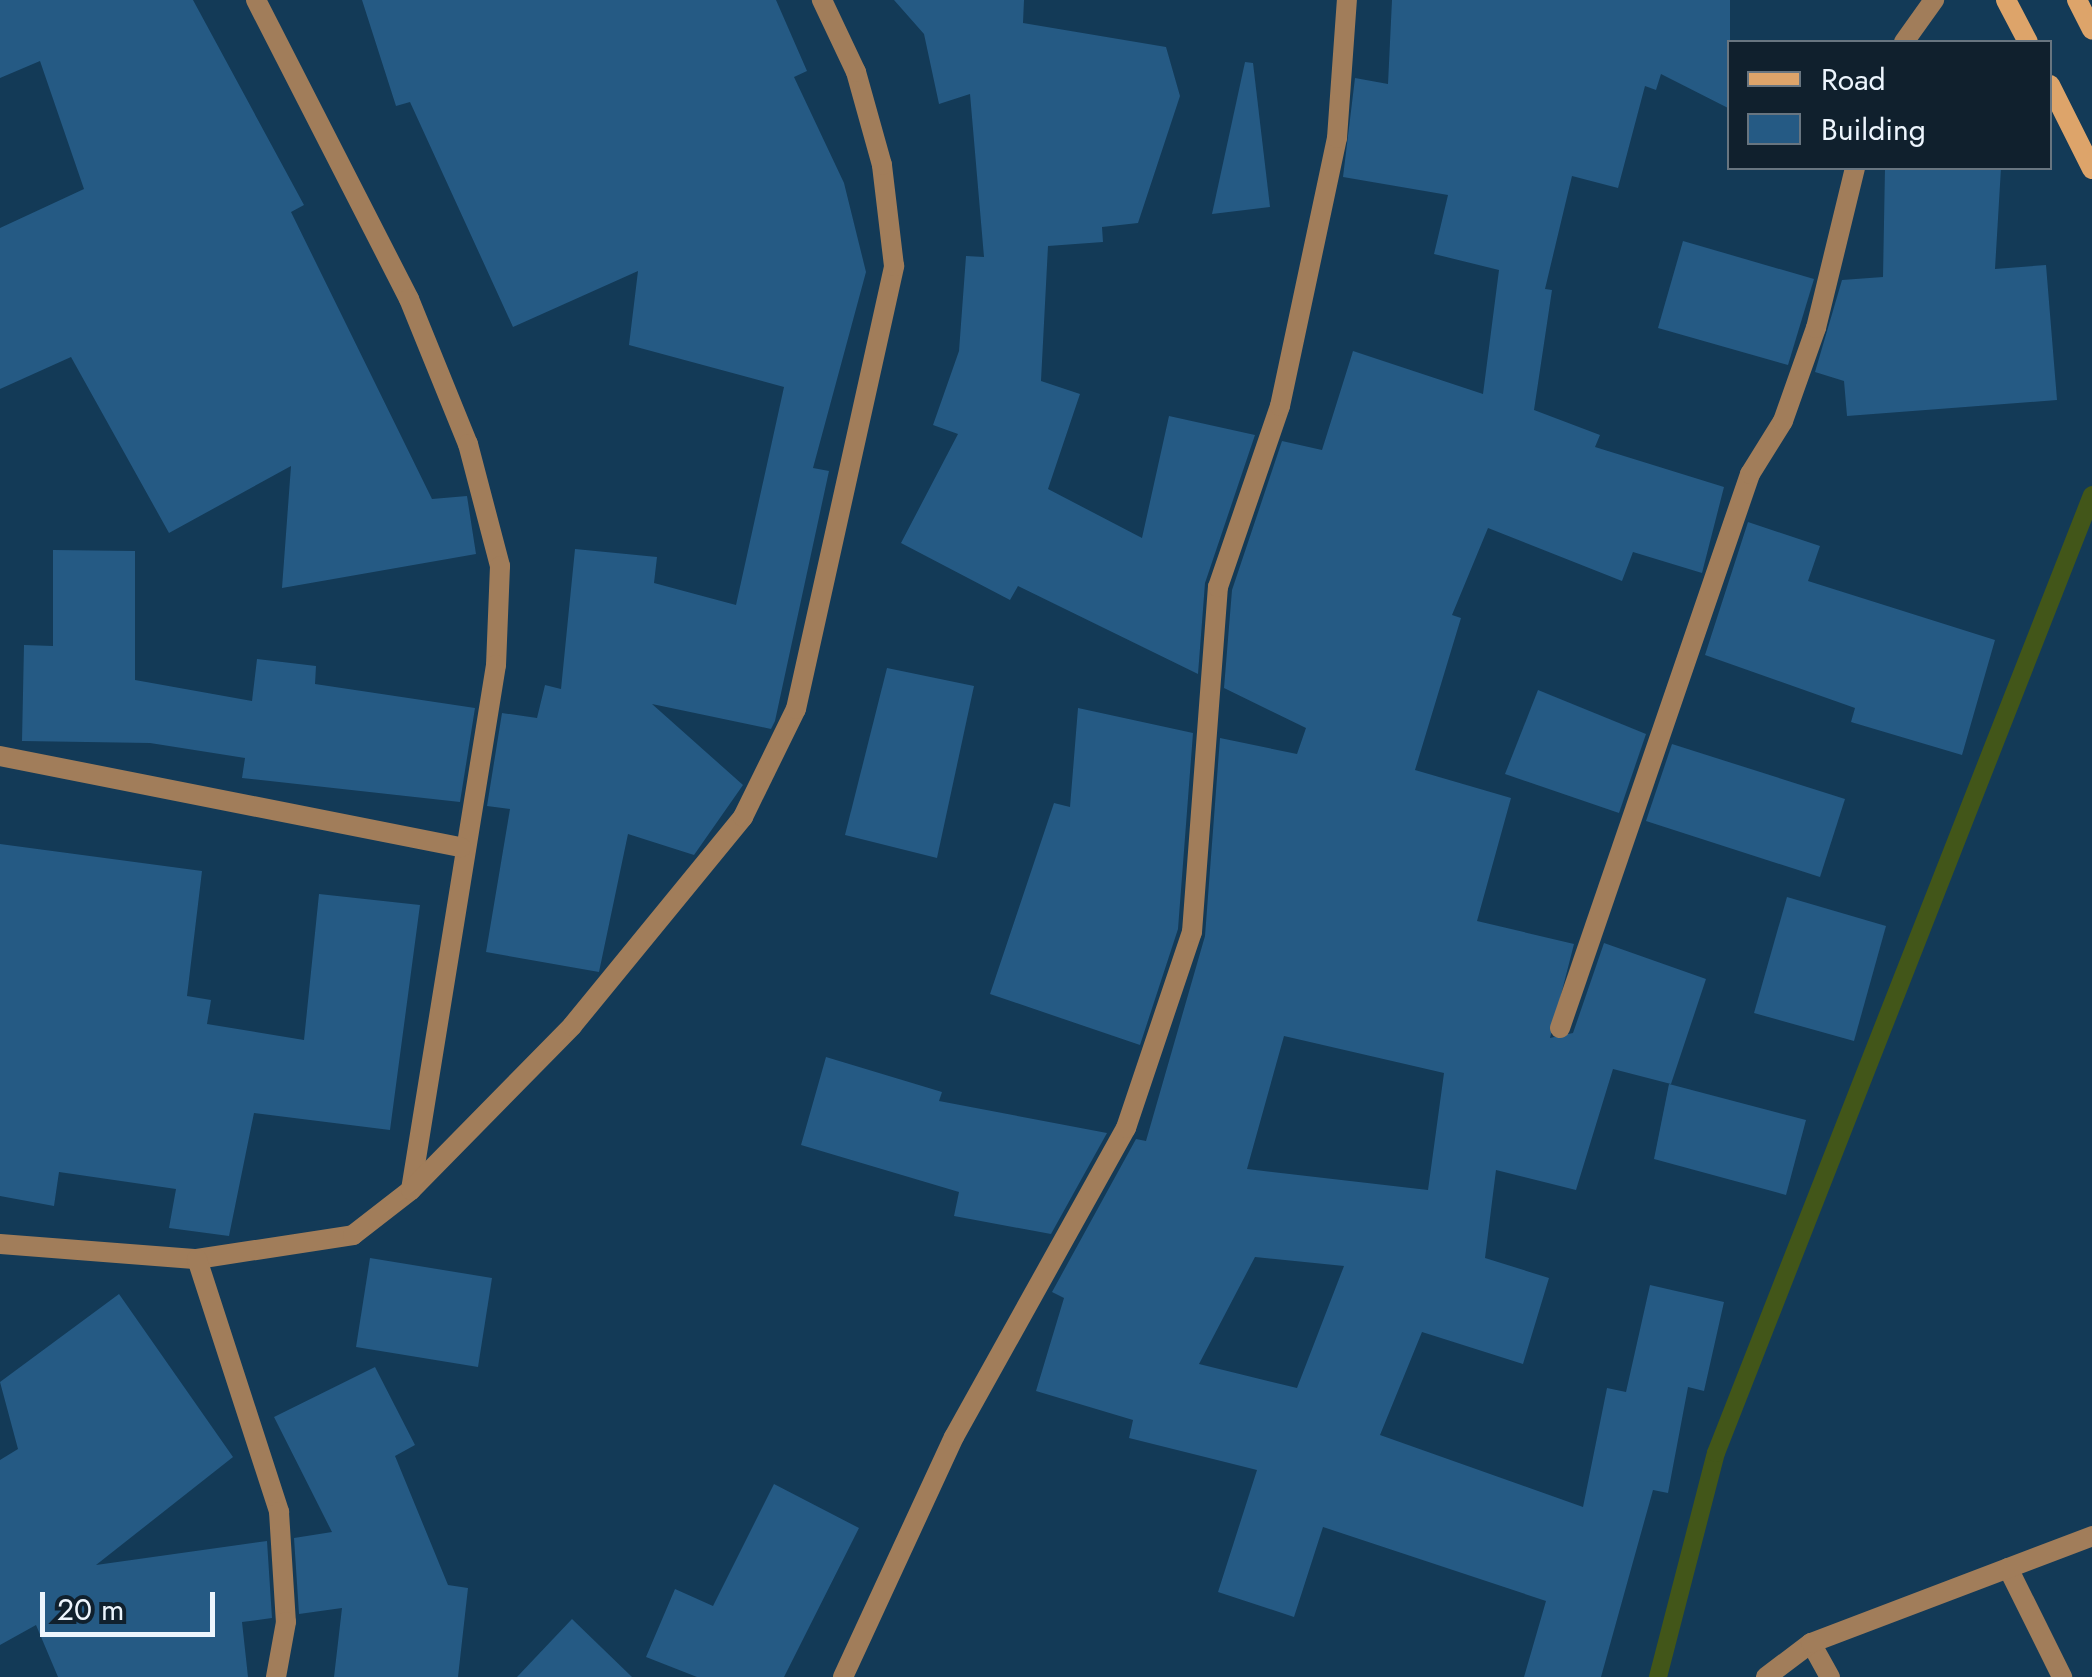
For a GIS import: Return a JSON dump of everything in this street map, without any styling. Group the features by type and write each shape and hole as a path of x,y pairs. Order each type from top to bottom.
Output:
{"street":[{"path":"256,0 409,300 468,444 500,566 496,664 461,847 410,1190"},
{"path":"0,1244 198,1259 353,1235 410,1190 572,1026 712,862 796,709 894,266 872,128 822,0"},
{"path":"843,1677 954,1437 1126,1128 1192,932 1218,588 1284,387 1337,138 1347,0"},
{"path":"1905,40 1934,0"},
{"path":"2006,0 2027,40"},
{"path":"2077,0 2092,30"},
{"path":"2052,89 2092,168"},
{"path":"1560,1028 1750,474 1783,421 1816,328 1855,170"},
{"path":"0,756 461,847"},
{"path":"198,1259 279,1512 286,1622 276,1677"},
{"path":"1766,1677 1811,1643 2092,1536"},
{"path":"2008,1568 2062,1677"},
{"path":"1811,1643 1830,1677"}],"building":[{"path":"0,0 193,0 304,205 291,212 432,499 467,496 476,554 282,588 291,466 169,533 71,357 0,389 0,228 84,189 40,61 0,78"},
{"path":"362,0 776,0 807,71 794,77 844,183 866,272 813,468 829,471 775,721 771,729 652,704 743,785 694,855 628,834 599,972 486,952 510,809 487,806 502,713 537,718 545,685 561,689 575,549 657,557 654,583 736,605 784,387 629,345 638,271 513,327 410,102 396,106"},
{"path":"894,0 1024,0 1023,23 1166,47 1180,96 1138,223 1102,227 1103,242 1048,246 1041,381 1080,394 1048,489 1142,538 1169,416 1255,435 1205,583 1198,674 1018,586 1010,600 901,543 958,434 933,425 959,351 966,256 984,257 970,94 939,104 924,34"},
{"path":"1392,0 1730,0 1727,107 1661,74 1656,90 1645,86 1618,188 1572,176 1545,289 1552,290 1534,410 1600,435 1595,447 1724,487 1702,573 1633,552 1622,581 1488,528 1452,615 1461,618 1415,770 1511,798 1477,921 1574,944 1550,1038 1573,1033 1604,943 1706,979 1671,1084 1613,1069 1576,1190 1496,1170 1485,1258 1549,1278 1523,1364 1422,1332 1380,1435 1583,1507 1607,1388 1626,1392 1650,1285 1724,1302 1704,1391 1688,1387 1668,1493 1653,1490 1601,1677 1524,1677 1546,1601 1323,1527 1294,1617 1218,1592 1257,1470 1129,1438 1133,1420 1036,1391 1064,1298 1052,1292 1136,1139 1146,1141 1205,936 1220,738 1297,754 1306,728 1224,688 1232,590 1282,441 1322,450 1353,351 1483,394 1499,270 1434,254 1448,195 1343,177 1355,78 1388,84","holes":["1284,1036 1444,1073 1428,1190 1247,1169","1255,1257 1344,1266 1297,1388 1199,1364"]},
{"path":"1245,62 1253,63 1270,207 1212,214"},
{"path":"1885,170 2001,170 1995,269 2046,265 2057,400 1847,416 1844,381 1815,372 1842,280 1883,277"},
{"path":"1683,241 1814,279 1788,365 1658,328"},
{"path":"1748,522 1820,546 1808,581 1995,640 1962,755 1851,722 1855,708 1705,655"},
{"path":"53,550 135,551 135,680 252,701 257,659 316,666 315,684 475,708 460,802 242,778 245,758 150,743 22,741 24,645 53,646"},
{"path":"887,668 974,686 937,858 845,835"},
{"path":"1538,690 1646,734 1619,813 1505,774"},
{"path":"1078,708 1193,733 1178,929 1140,1045 990,994 1054,803 1070,807"},
{"path":"1672,744 1845,799 1820,877 1646,821"},
{"path":"0,844 202,871 187,996 211,1000 207,1024 304,1040 319,894 420,905 390,1130 254,1113 229,1236 169,1228 176,1189 59,1172 54,1206 0,1196"},
{"path":"1787,897 1886,926 1854,1041 1754,1013"},
{"path":"826,1057 942,1092 939,1101 1107,1133 1051,1234 954,1216 959,1192 801,1145"},
{"path":"1669,1084 1806,1120 1786,1195 1654,1159"},
{"path":"370,1258 492,1278 478,1367 356,1347"},
{"path":"119,1294 233,1457 96,1565 267,1541 272,1618 242,1622 248,1677 58,1677 36,1625 0,1645 0,1460 18,1449 0,1382"},
{"path":"375,1367 415,1445 395,1456 448,1585 468,1588 458,1677 334,1677 342,1608 299,1614 294,1538 332,1532 274,1417"},
{"path":"774,1484 859,1528 784,1677 697,1677 646,1657 675,1589 713,1606"},
{"path":"572,1619 632,1677 517,1677"}],"waterway":[{"path":"1658,1677 1716,1453 2092,495"}]}
